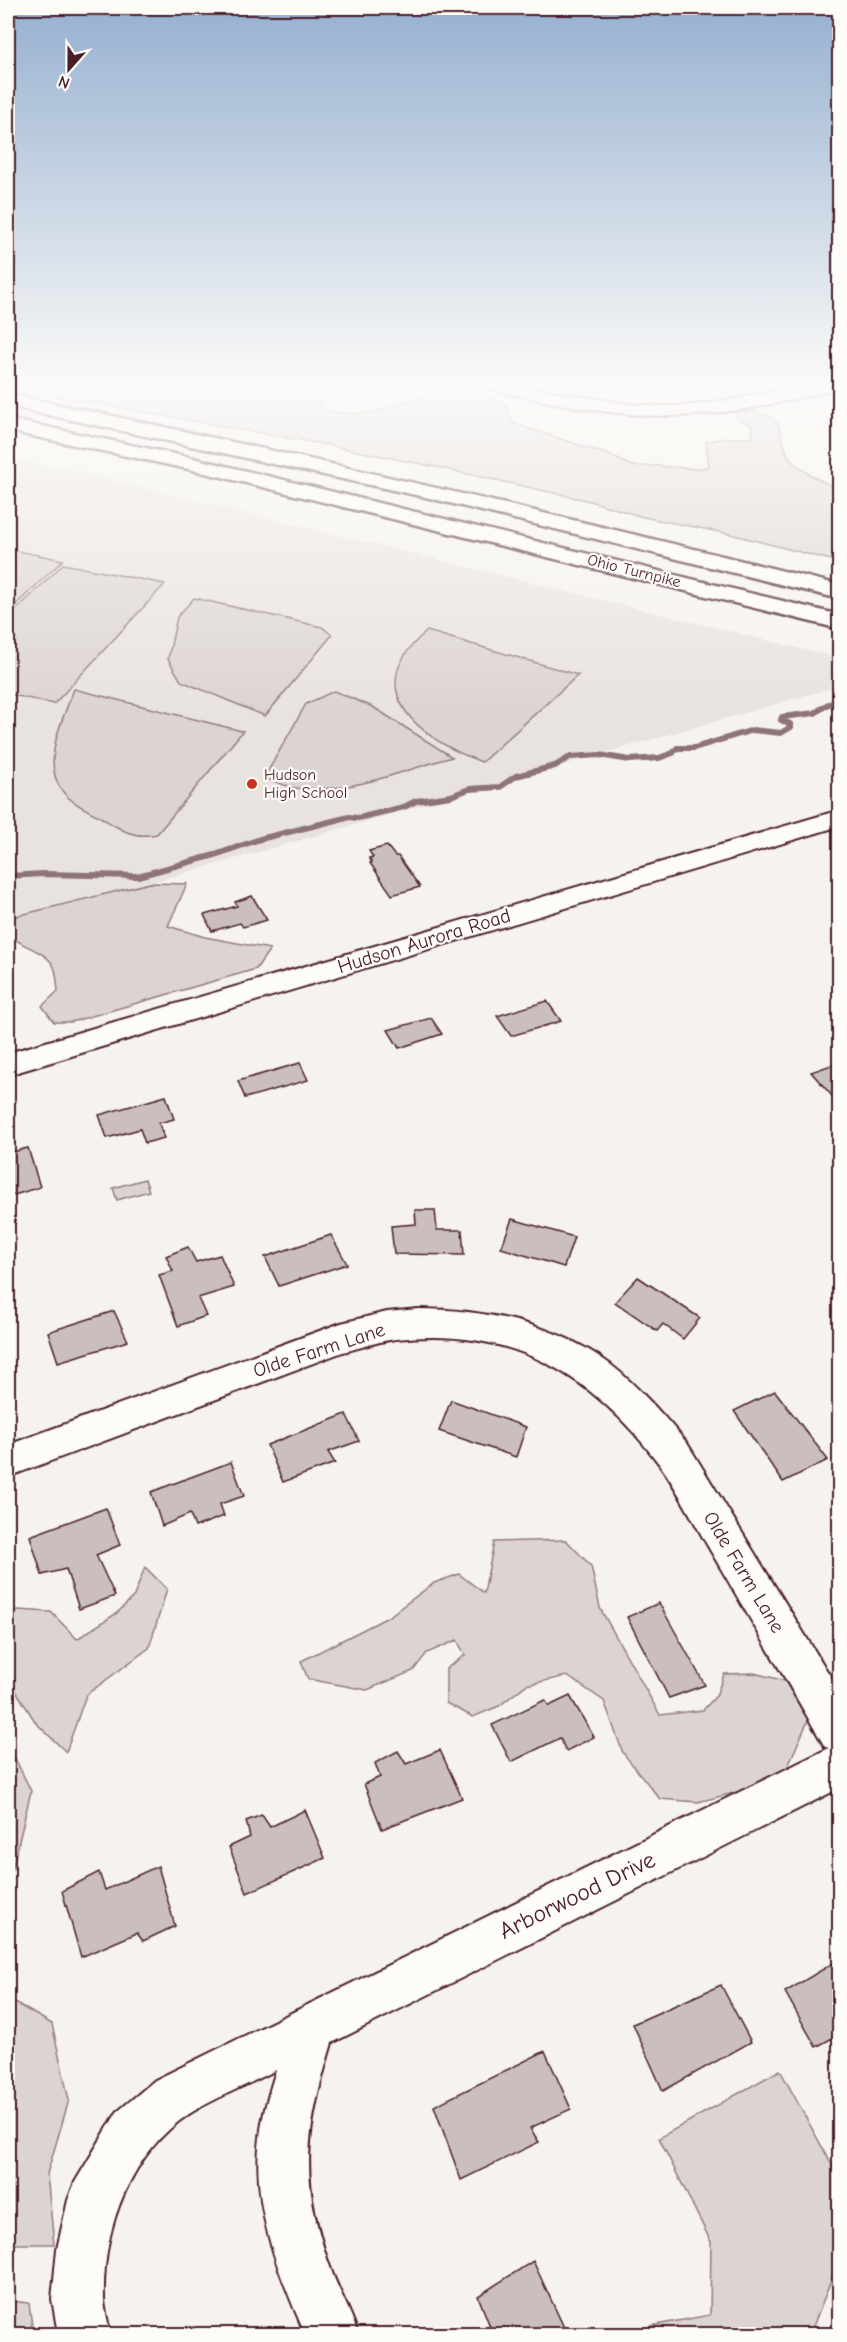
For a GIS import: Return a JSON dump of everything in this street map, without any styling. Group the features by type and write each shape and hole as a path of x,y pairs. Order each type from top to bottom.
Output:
{"highway":[{"name":"Ohio Turnpike","path":"313,493 840,622"},
{"name":"Ohio Turnpike","path":"430,493 840,592"}],"street":[{"name":"Hudson Aurora Road","path":"8,1064 840,818"},
{"name":"Olde Farm Lane","path":"8,1461 350,1336 392,1326 431,1323 459,1324 513,1334 552,1349 584,1366 640,1414 654,1430 674,1455 840,1732"},
{"name":"Arborwood Drive","path":"84,2334 78,2299 82,2248 93,2200 134,2129 172,2097 840,1765"},
{"path":"314,2025 294,2094 283,2152 285,2201 314,2296 332,2334"}],"shaded area":[{"name":"Hudson High School","path":"8,493 166,493 839,658 839,686 154,882 8,918"},
{"path":"555,493 839,493 839,562 730,534 643,517"},
{"path":"8,549 63,560 8,612"},
{"path":"63,564 165,584 54,704 8,694 8,618"},
{"path":"194,598 322,627 332,635 265,716 181,681 168,659 177,617"},
{"path":"427,631 578,675 482,762 438,741 419,726 405,710 397,693 397,673 406,653"},
{"path":"74,689 243,731 157,834 134,834 122,830 77,804 60,787 53,760 55,746 58,731"},
{"path":"334,691 373,707 452,757 380,779 343,787 299,789 264,778 306,704"},
{"path":"150,883 187,884 168,926 205,937 270,949 256,969 71,1022 54,1022 42,1006 58,991 54,967 45,956 8,934 8,918"},
{"path":"145,1179 149,1191 117,1200 113,1188"},
{"path":"566,1540 591,1566 600,1608 660,1715 703,1710 716,1696 724,1674 754,1673 785,1681 809,1718 784,1775 753,1788 698,1802 660,1799 623,1753 604,1701 567,1676 526,1685 499,1706 473,1717 446,1703 446,1669 465,1655 457,1640 427,1653 413,1671 367,1690 308,1679 301,1661 388,1617 434,1583 459,1574 484,1593 494,1542"},
{"path":"145,1567 167,1589 149,1648 86,1695 66,1752 36,1723 8,1678 8,1614 17,1610 51,1612 77,1639 117,1613 134,1596"},
{"path":"8,1744 31,1791 10,1879 8,1879"},
{"path":"12,2001 52,2024 69,2100 47,2174 54,2244 8,2244 8,2007"},
{"path":"780,2070 839,2178 839,2233 832,2278 810,2334 650,2334 651,2326 710,2315 711,2242 659,2138"},
{"path":"8,2301 29,2303 33,2334 8,2334"}],"building":[{"path":"387,846 395,856 398,856 420,887 392,895 369,858 373,857 369,851"},
{"path":"252,896 267,920 243,927 240,923 212,931 204,915 237,906 235,902"},
{"path":"547,1001 561,1021 511,1036 497,1016"},
{"path":"431,1018 442,1034 399,1048 388,1030"},
{"path":"840,1062 840,1105 811,1072"},
{"path":"300,1063 308,1080 245,1098 238,1081"},
{"path":"166,1096 174,1119 159,1123 164,1138 145,1143 140,1129 107,1138 99,1115"},
{"path":"28,1148 40,1187 8,1197 8,1153"},
{"path":"415,1210 435,1210 437,1230 462,1230 464,1255 394,1254 391,1226 416,1224"},
{"path":"512,1219 574,1237 564,1267 501,1248"},
{"path":"331,1235 347,1264 279,1286 265,1257"},
{"path":"188,1247 196,1262 220,1255 234,1287 198,1298 206,1316 178,1326 159,1275 173,1271 166,1256"},
{"path":"638,1277 700,1318 683,1339 663,1324 657,1331 615,1302"},
{"path":"114,1311 128,1341 58,1362 48,1332"},
{"path":"775,1391 828,1460 783,1482 734,1411"},
{"path":"451,1400 526,1427 516,1457 439,1431"},
{"path":"346,1414 359,1441 328,1452 335,1463 283,1482 267,1445"},
{"path":"231,1462 244,1496 220,1504 224,1516 195,1527 190,1514 162,1526 151,1492"},
{"path":"106,1508 120,1545 96,1555 115,1596 79,1609 66,1569 42,1575 30,1536"},
{"path":"659,1603 705,1685 669,1698 627,1617"},
{"path":"570,1696 594,1737 566,1751 560,1738 511,1762 492,1725 545,1700 549,1706"},
{"path":"440,1750 462,1798 382,1829 364,1784 380,1777 375,1763 398,1751 406,1764"},
{"path":"305,1810 325,1858 247,1893 229,1847 250,1837 246,1821 262,1815 270,1827"},
{"path":"158,1866 175,1926 143,1941 137,1933 81,1957 62,1891 99,1872 105,1890"},
{"path":"840,1959 840,2034 816,2047 785,1992"},
{"path":"721,1985 751,2042 663,2091 633,2024"},
{"path":"545,2051 571,2109 530,2128 539,2142 461,2180 434,2106"},
{"path":"533,2261 567,2334 493,2334 478,2296"}],"waterway":[{"path":"8,876 43,874 138,876 215,855 260,839 349,817 358,818 404,807 416,801 451,796 469,789 500,787 516,776 555,766 570,757 599,755 630,760 659,758 673,753 677,748 694,748 753,730 781,733 791,727 790,724 781,720 782,717 815,713 828,704 840,702"}],"place":[{"name":"Hudson High School","path":"252,784"}]}
